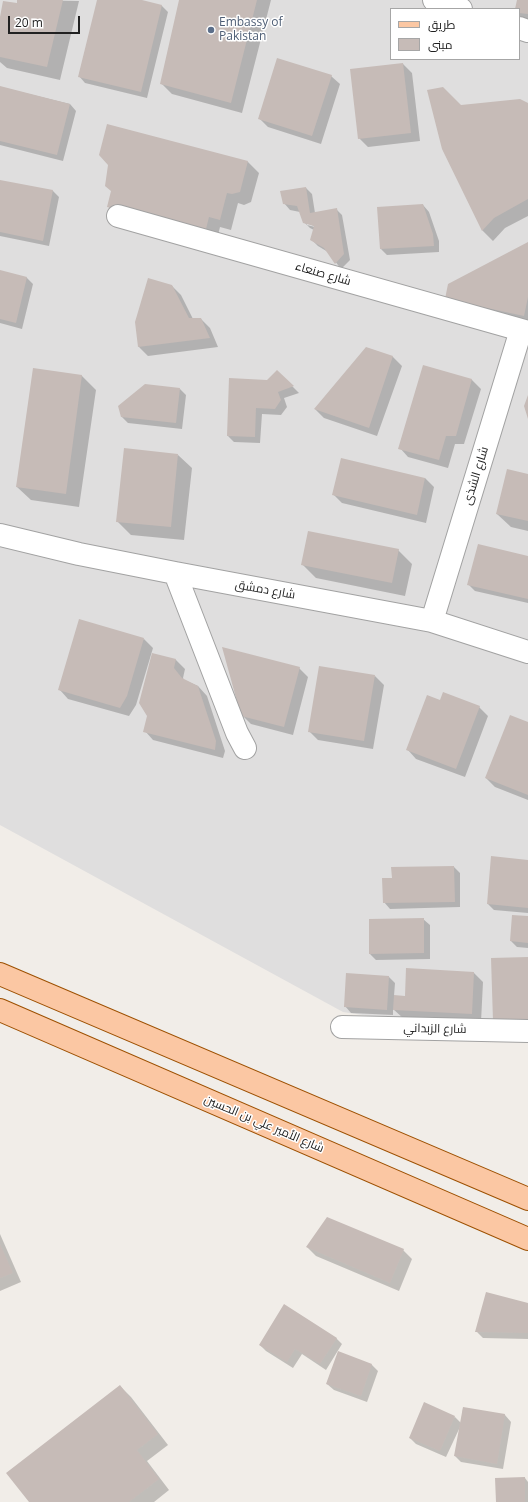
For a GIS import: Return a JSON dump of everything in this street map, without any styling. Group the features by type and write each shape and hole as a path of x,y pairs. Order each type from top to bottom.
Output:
{"main road":[{"path":"0,974 528,1199"},
{"name":"شارع الأمير علي بن الحسين","path":"0,1010 528,1239"}],"street":[{"path":"434,0 459,8"},
{"name":"شارع صنعاء","path":"118,216 524,331"},
{"name":"شارع الشذى","path":"432,621 524,331"},
{"name":"شارع دمشق","path":"0,535 79,554 432,621 528,652"},
{"path":"175,573 237,734 245,748"},
{"name":"شارع الزبداني","path":"342,1027 528,1031"}],"shaded area":[{"path":"0,0 528,0 528,1041 343,1012 0,825"}],"building":[{"path":"17,0 63,0 47,67 0,57 0,17 3,1 17,3"},
{"path":"97,0 142,0 162,5 141,92 78,77"},
{"path":"179,0 257,0 231,103 160,84"},
{"path":"517,0 528,0 528,14 520,13 520,8 515,8"},
{"path":"277,58 332,75 312,136 258,119"},
{"path":"403,63 411,133 358,139 350,69"},
{"path":"0,86 70,104 57,155 0,141"},
{"path":"443,87 461,105 520,99 528,103 528,199 494,218 482,231 442,149 427,90"},
{"path":"107,124 248,161 240,192 232,194 227,193 220,220 209,217 205,233 107,207 111,191 105,186 108,165 99,155"},
{"path":"0,180 53,190 43,241 0,232"},
{"path":"306,187 310,213 337,208 344,254 335,264 324,248 310,240 314,226 303,223 297,206 283,204 280,191"},
{"path":"423,204 433,234 434,246 380,249 377,207"},
{"path":"528,242 528,297 524,316 445,299 448,284"},
{"path":"0,270 27,277 16,323 0,319"},
{"path":"148,278 172,285 189,318 201,318 210,338 138,347 135,322"},
{"path":"366,347 393,356 369,428 314,409"},
{"path":"423,365 472,379 456,436 446,436 439,460 398,449"},
{"path":"33,368 82,375 66,494 16,487"},
{"path":"277,370 294,386 278,392 281,400 275,409 256,408 255,437 227,436 229,378 267,380"},
{"path":"145,384 180,388 176,423 121,417 118,406"},
{"path":"528,395 528,419 524,406"},
{"path":"124,448 178,454 171,527 116,522"},
{"path":"341,458 425,478 417,515 332,495"},
{"path":"507,469 528,474 528,521 496,514"},
{"path":"308,531 399,549 392,583 301,565"},
{"path":"478,544 528,556 528,599 467,585"},
{"path":"79,619 144,638 127,696 120,708 58,690"},
{"path":"222,647 300,667 284,727 241,716"},
{"path":"152,653 176,659 174,668 182,678 198,686 216,741 215,750 143,732 147,716 139,703"},
{"path":"319,666 375,675 364,741 308,732"},
{"path":"443,692 480,706 456,769 406,750 427,695 440,700"},
{"path":"510,715 528,722 528,795 485,778"},
{"path":"491,856 528,860 528,908 487,904"},
{"path":"454,866 455,902 383,903 382,878 392,878 391,867"},
{"path":"512,915 528,916 528,943 510,941"},
{"path":"424,918 424,953 369,954 369,919"},
{"path":"528,957 528,1020 493,1021 491,958"},
{"path":"406,968 474,972 472,1014 393,1010 394,995 405,996"},
{"path":"346,973 389,976 387,1010 344,1007"},
{"path":"327,1217 404,1249 390,1283 306,1247"},
{"path":"0,1244 13,1273 0,1278"},
{"path":"486,1292 528,1303 528,1333 475,1332"},
{"path":"284,1304 337,1338 320,1364 295,1349 287,1362 259,1345"},
{"path":"338,1351 372,1364 361,1396 326,1384"},
{"path":"120,1385 158,1434 137,1450 159,1479 129,1502 29,1502 6,1473"},
{"path":"424,1402 455,1416 440,1451 409,1438"},
{"path":"463,1407 505,1414 497,1464 454,1456"},
{"path":"525,1477 525,1502 496,1502 495,1478"}],"place":[{"name":"Embassy of Pakistan","path":"211,30"}]}
